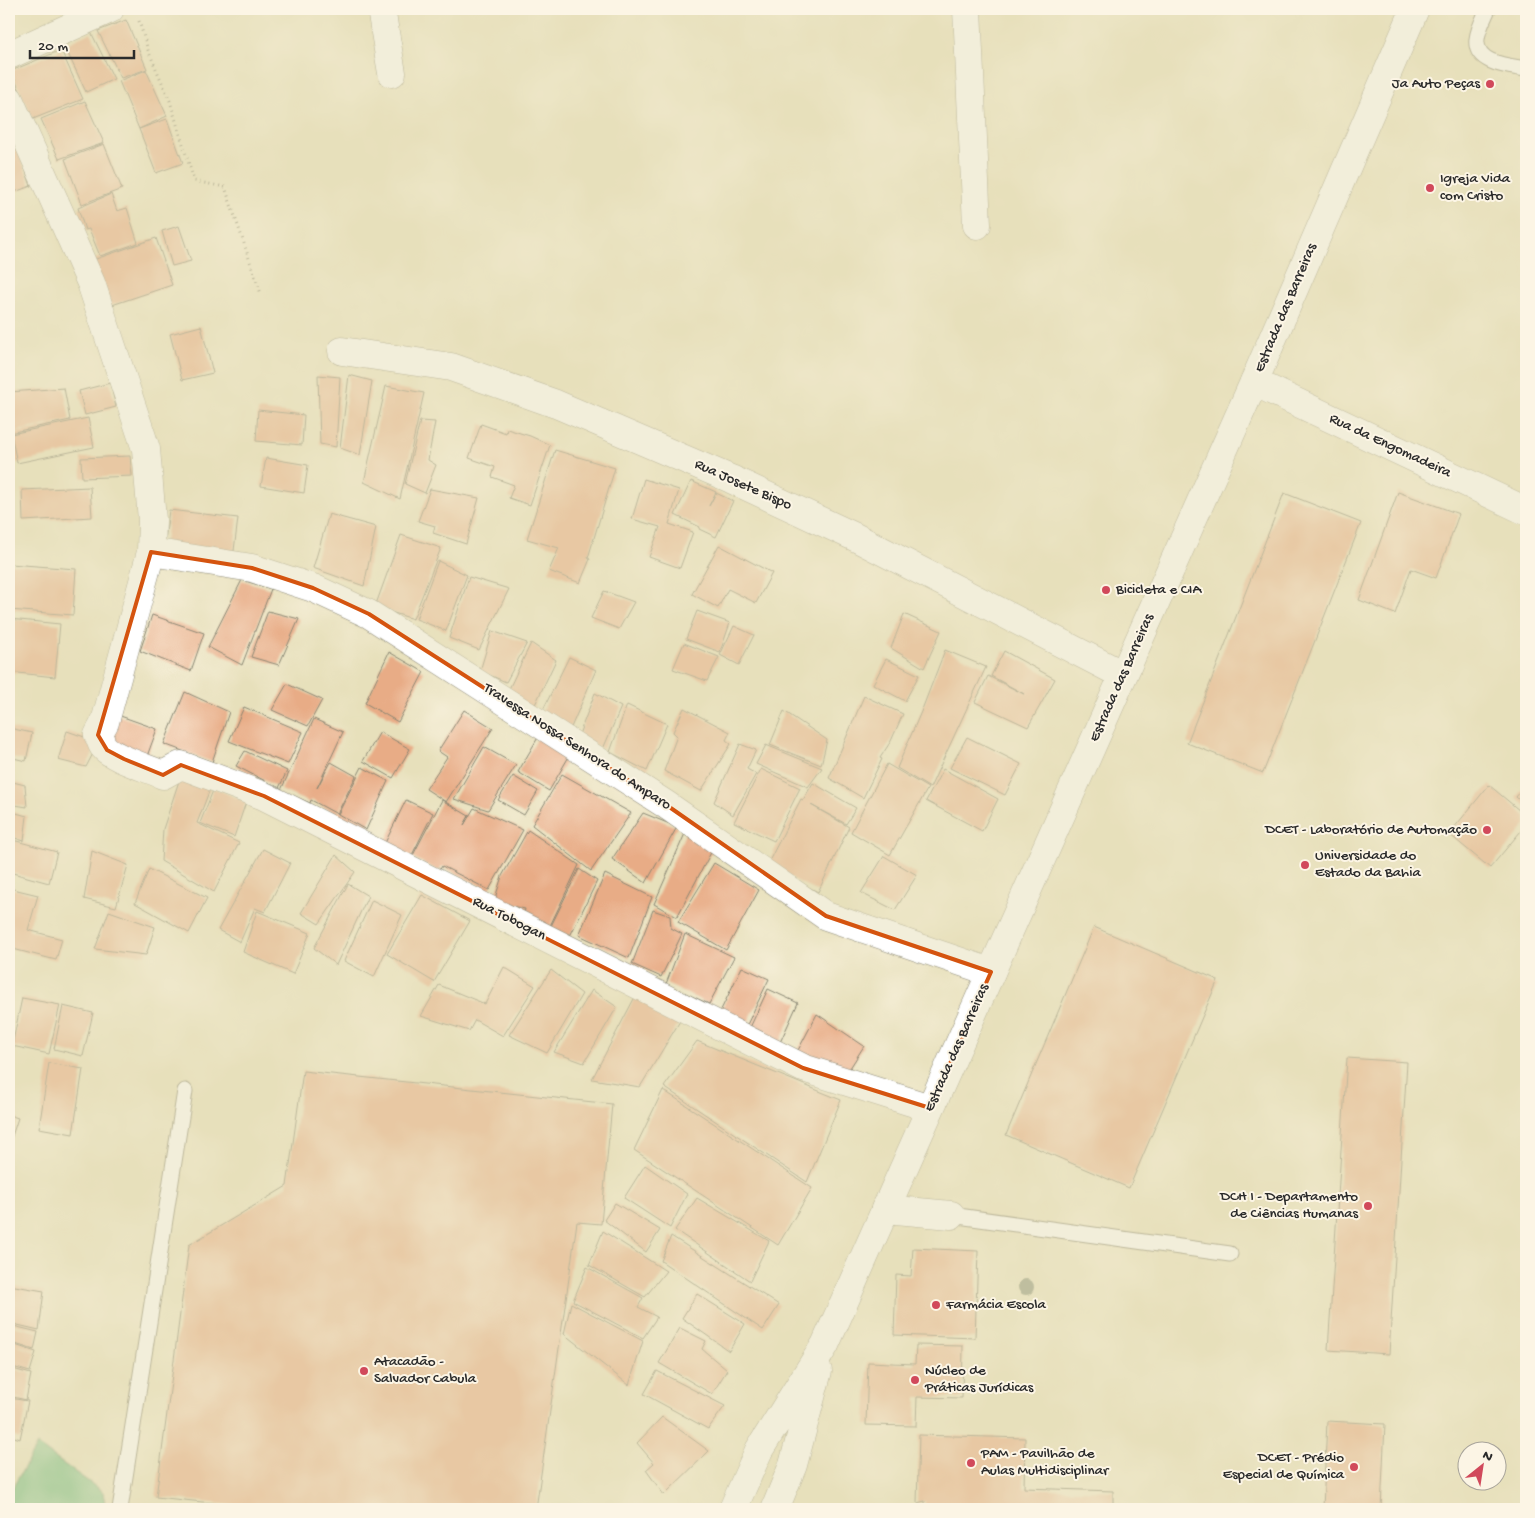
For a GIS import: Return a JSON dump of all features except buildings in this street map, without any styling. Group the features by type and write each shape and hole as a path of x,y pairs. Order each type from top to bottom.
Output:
{"street":[{"path":"9,55 110,9"},
{"path":"381,9 392,73"},
{"path":"959,9 968,9 977,225"},
{"name":"Estrada das Barreiras","path":"775,1509 793,1466 825,1346 1254,382 1410,11"},
{"path":"9,100 91,284 146,449 152,520 151,552"},
{"name":"Rua Josete Bispo","path":"342,352 451,367 556,404 731,479 855,537 1123,675"},
{"name":"Rua da Engomadeira","path":"1254,382 1526,510"},
{"name":"Rua Tobogan","path":"151,552 105,722 98,735 102,745 107,750 163,776 181,765 264,796 803,1068 930,1108"},
{"name":"Travessa Nossa Senhora do Amparo","path":"151,552 252,568 314,588 369,614 665,804 826,916 991,972"},
{"path":"885,1209 951,1215"},
{"name":"Estrada das Barreiras","path":"733,1509 759,1450 825,1346"}],"lane":[{"path":"1488,9 1477,40 1480,51 1486,59 1526,69"},
{"path":"120,1509 185,1091"},
{"path":"951,1215 1230,1254"}],"path":[{"path":"138,17 148,50 170,101 194,180 225,187 261,294"}],"highlighted area":[{"path":"151,552 252,568 313,588 369,614 665,804 826,916 991,972 930,1108 803,1068 264,796 181,765 163,775 124,759 107,750 98,735"}],"green space":[{"path":"37,1445 103,1492 106,1509 9,1509 9,1494"}],"place":[{"name":"Ja Auto Peças","path":"1490,84"},
{"name":"Igreja Vida com Cristo","path":"1430,188"},
{"name":"Bicicleta e CIA","path":"1106,590"},
{"name":"DCET - Laboratório de Automação","path":"1487,830"},
{"name":"Universidade do Estado da Bahia","path":"1305,865"},
{"name":"DCH I - Departamento de Ciências Humanas","path":"1368,1206"},
{"name":"Farmácia Escola","path":"936,1305"},
{"name":"Atacadão - Salvador Cabula","path":"364,1371"},
{"name":"Núcleo de Práticas Jurídicas","path":"915,1380"},
{"name":"PAM - Pavilhão de Aulas Multidisciplinar","path":"971,1463"},
{"name":"DCET - Prédio Especial de Química","path":"1354,1467"}]}
